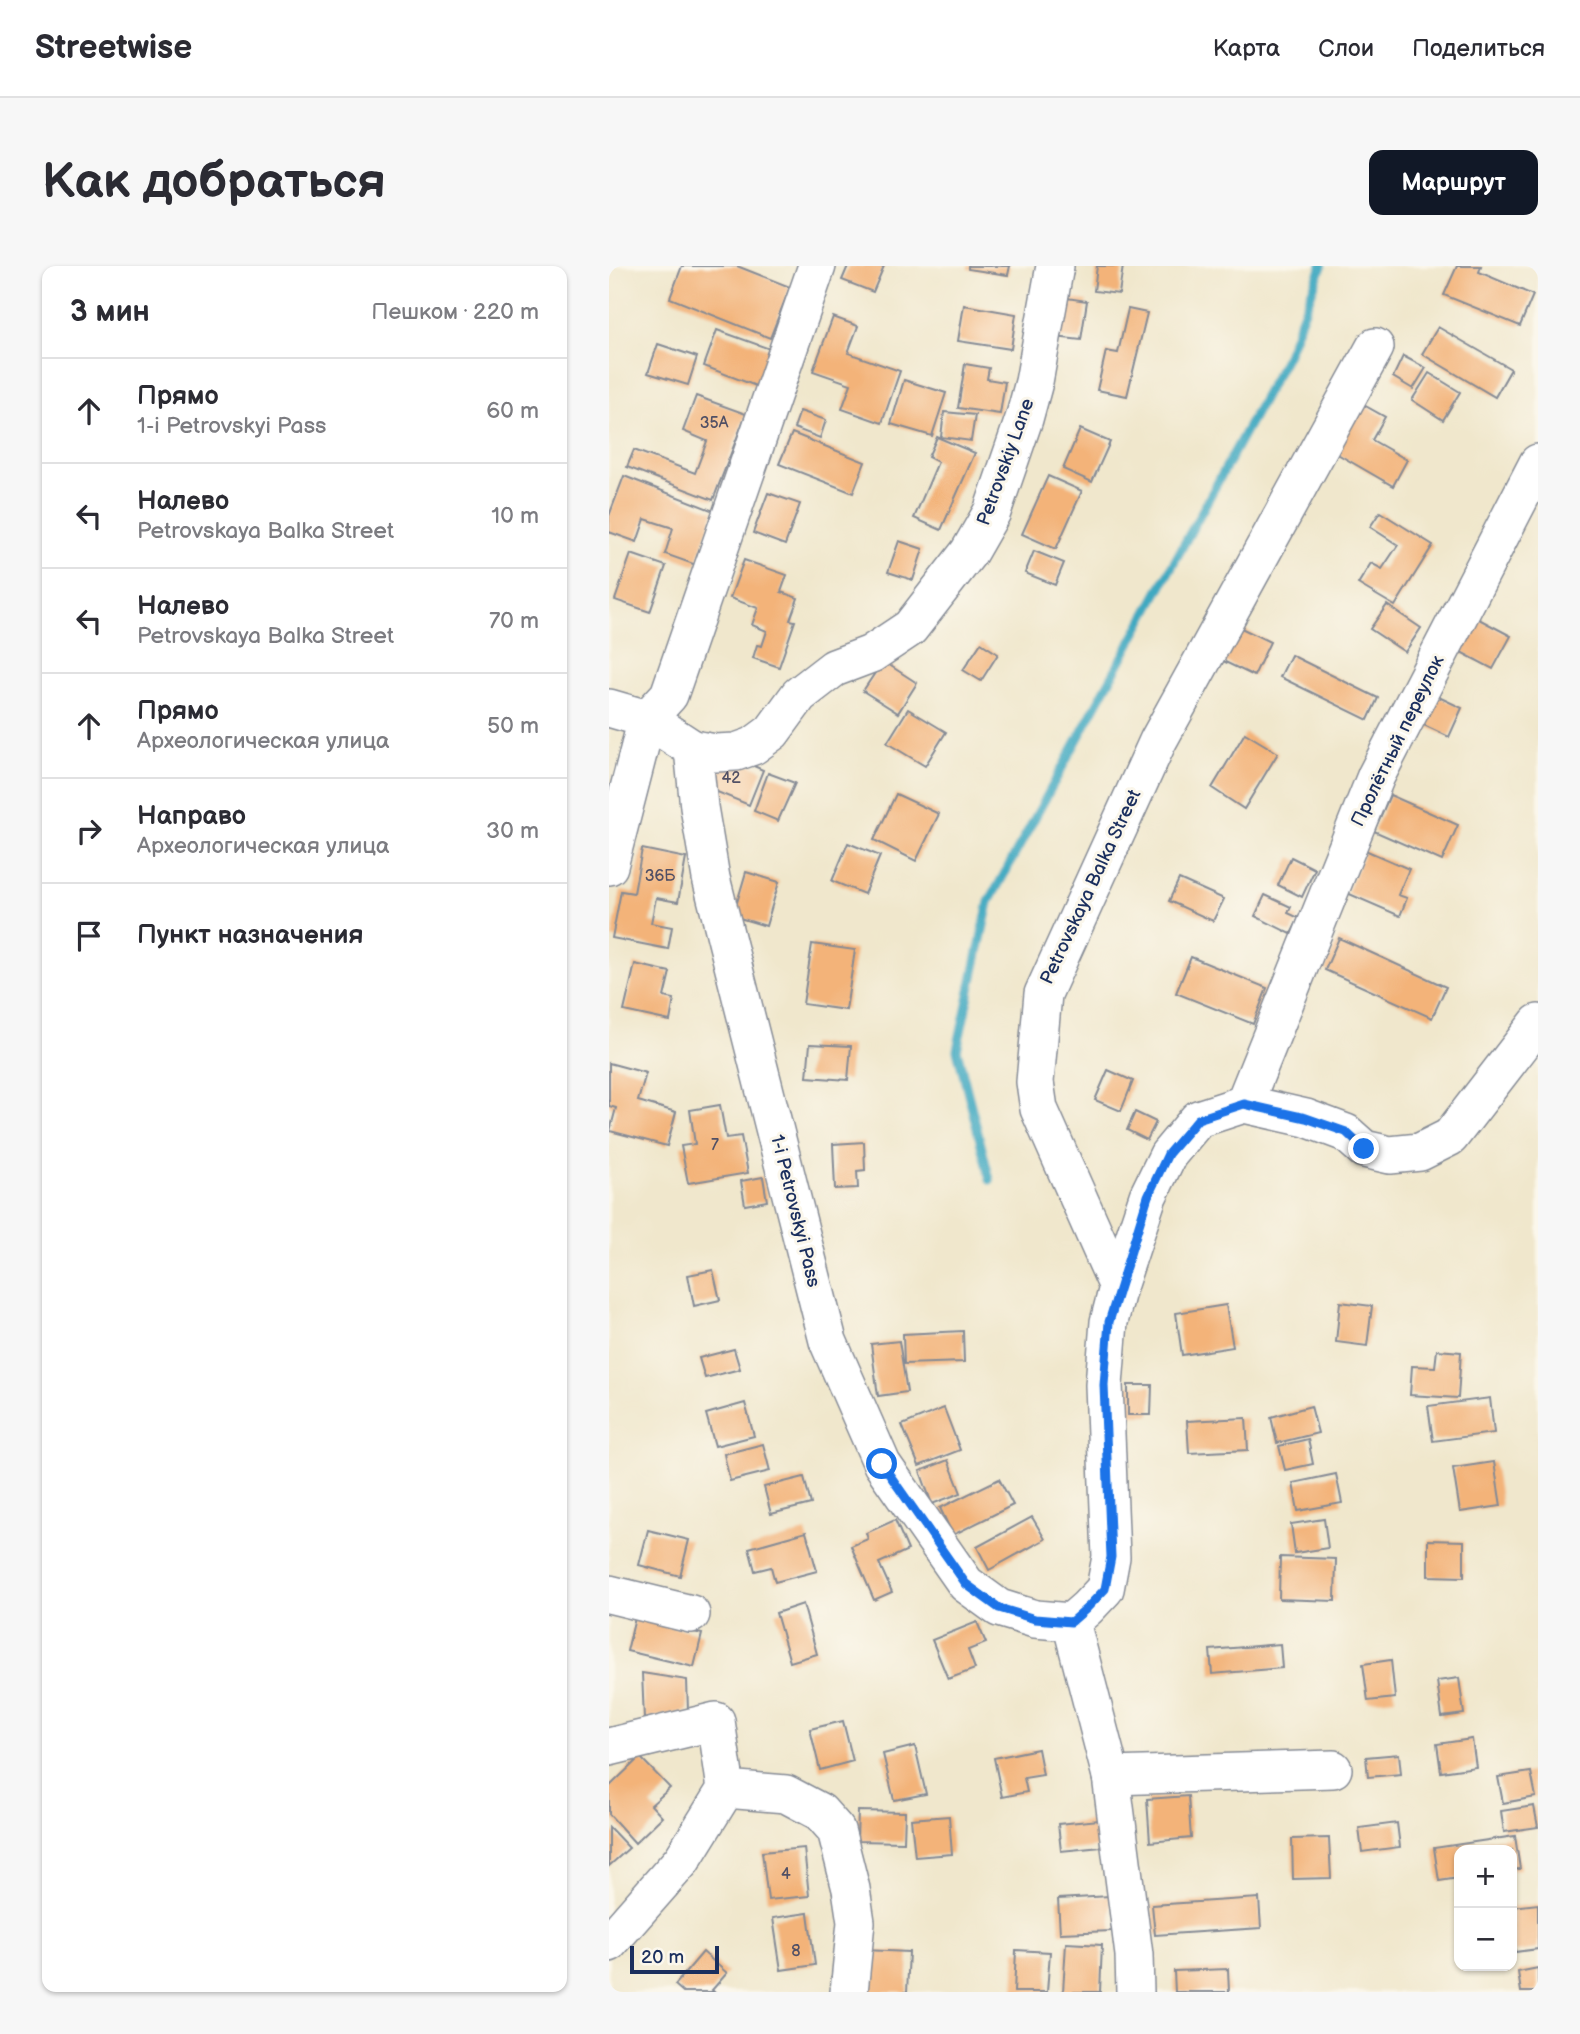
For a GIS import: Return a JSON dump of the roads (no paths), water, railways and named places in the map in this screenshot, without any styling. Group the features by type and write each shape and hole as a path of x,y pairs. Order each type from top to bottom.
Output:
{"street":[{"path":"609,866 647,719 669,695 817,266"},
{"name":"Petrovskiy Lane","path":"693,750 736,752 753,746 772,732 799,695 834,668 871,654 910,628 969,552 992,512 1024,419 1034,382 1055,266"},
{"name":"Petrovskaya Balka Street","path":"1118,1287 1039,1109 1035,1082 1043,993 1158,741 1375,347"},
{"name":"Пролётный переулок","path":"1244,1104 1376,776 1538,463"},
{"path":"609,708 647,719 693,750"},
{"name":"1-i Petrovskyi Pass","path":"693,750 711,878 828,1341 882,1464 966,1584 999,1608 1035,1619 1071,1622"},
{"path":"1135,1992 1134,1955 1111,1776 1071,1622 1105,1589 1111,1557 1104,1385 1109,1322 1148,1196 1168,1154 1198,1119 1244,1104 1306,1118 1346,1132 1364,1149 1390,1155 1420,1153 1450,1137 1538,1023"},
{"path":"609,1594 691,1614"},
{"path":"609,1747 716,1721 726,1789 682,1860 609,1943"},
{"path":"1111,1776 1333,1769"},
{"path":"726,1789 786,1794 820,1812 837,1830 856,1922 849,1992"}],"waterway":[{"path":"990,1180 957,1050 989,902 1287,355 1322,266"}]}
